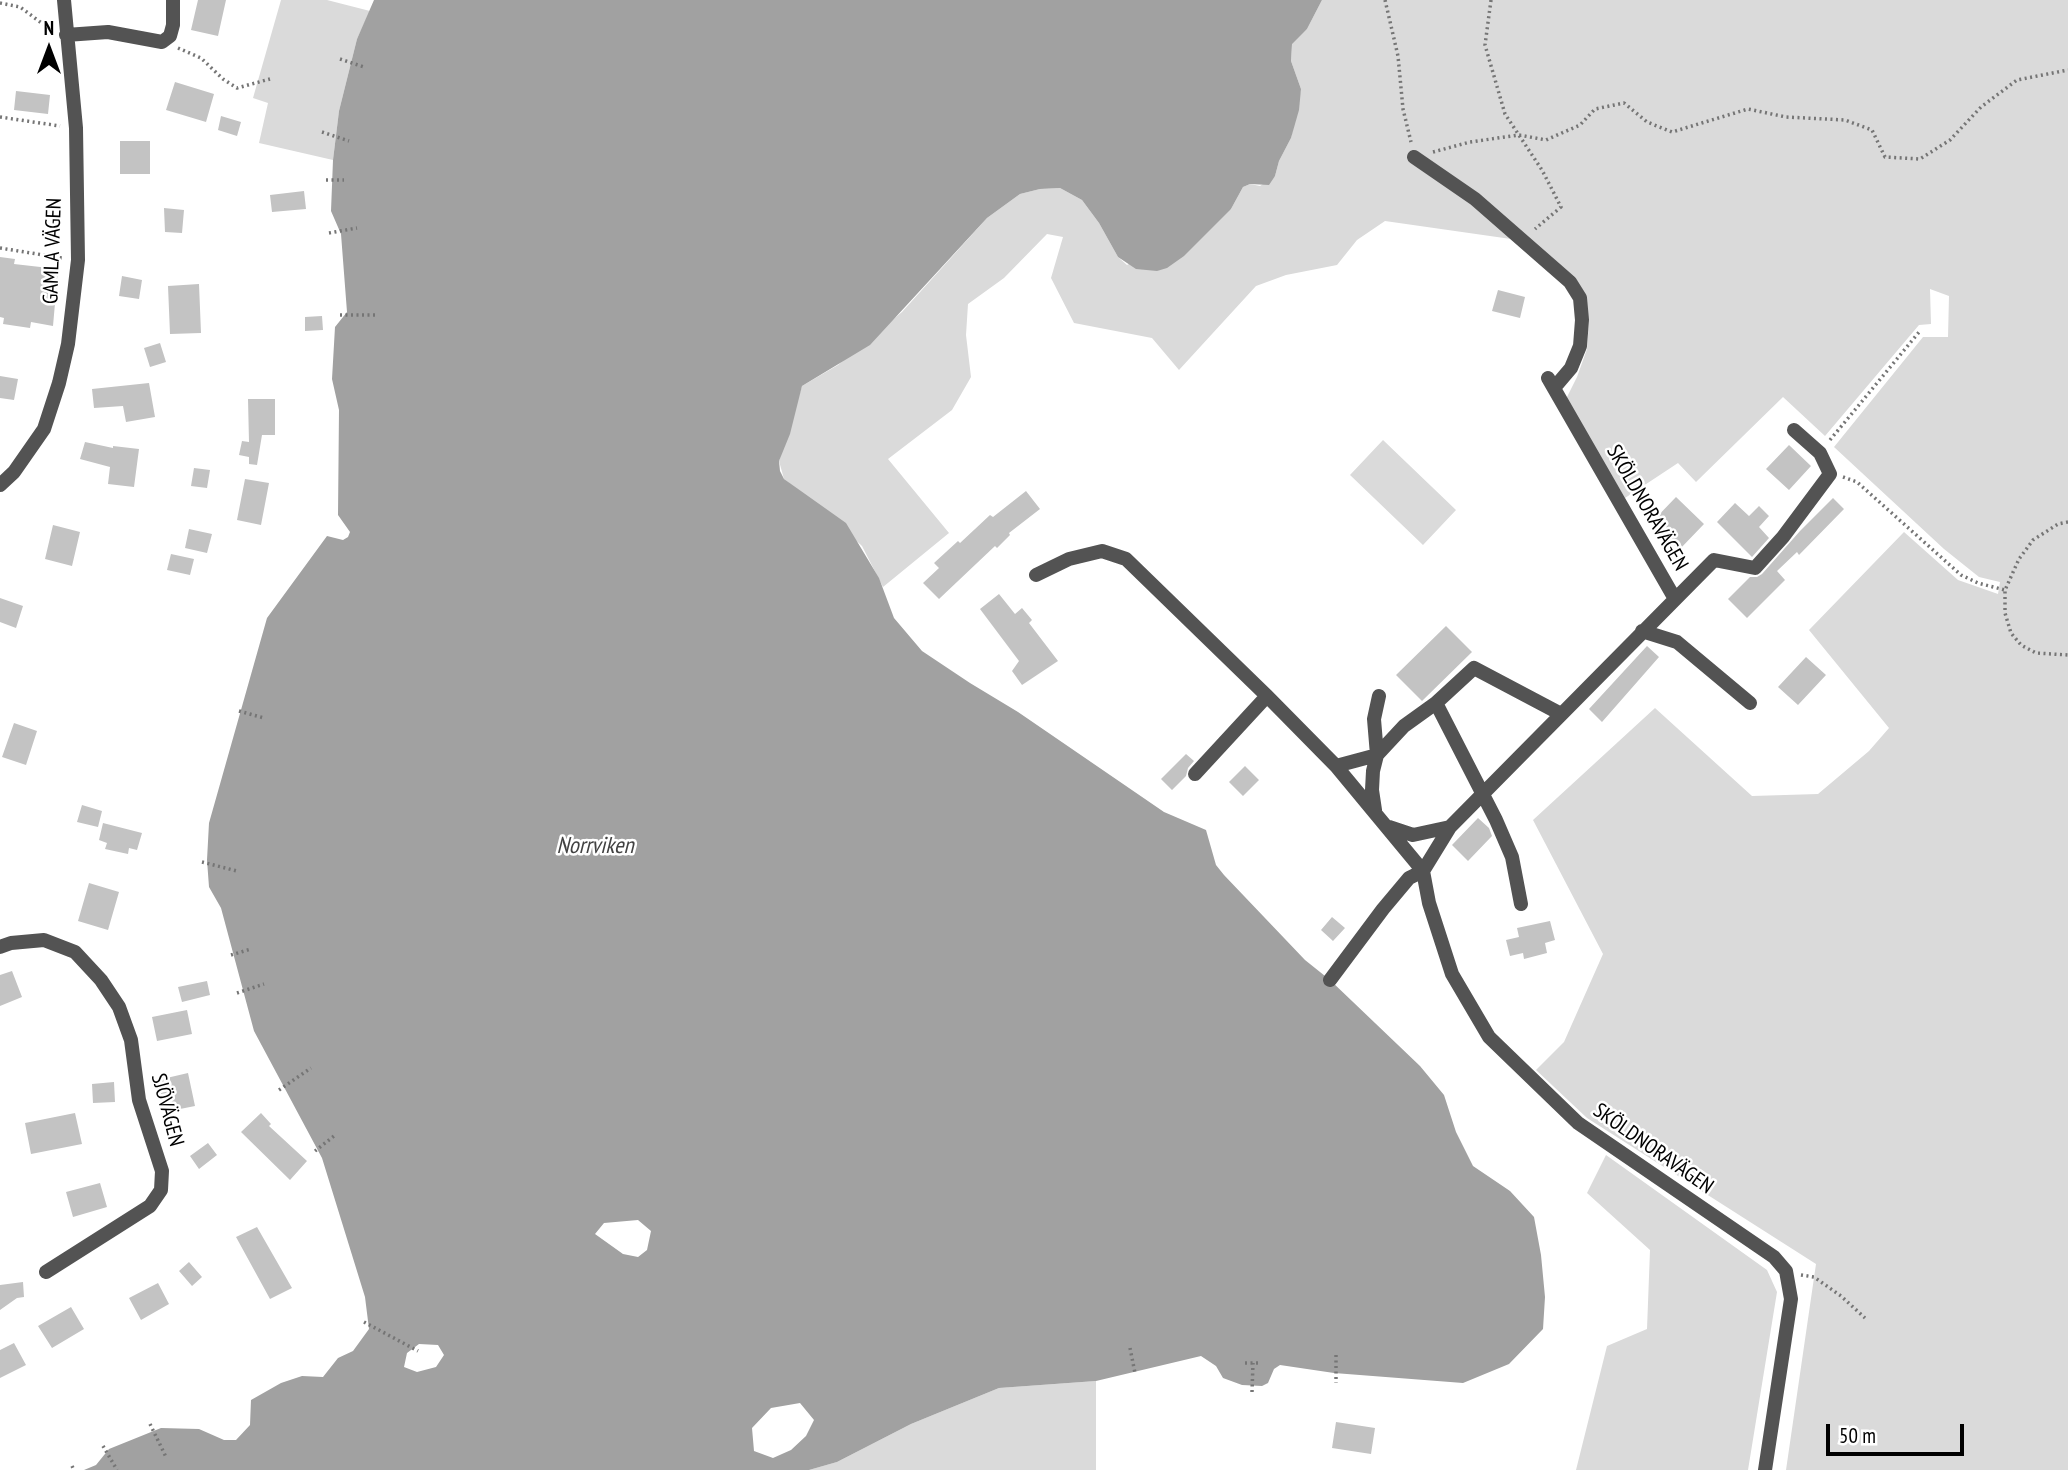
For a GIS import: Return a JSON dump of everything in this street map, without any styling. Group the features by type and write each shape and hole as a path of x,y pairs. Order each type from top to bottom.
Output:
{"street":[{"name":"GAMLA VÄGEN","path":"0,485 14,472 44,429 68,344 78,260 76,128 64,0"},
{"path":"66,34 108,32 162,42 170,36 173,25 173,0"},
{"path":"1414,157 1475,199 1522,240"},
{"name":"SKÖLDNORAVÄGEN","path":"1423,871 1450,827 1675,599 1551,383 1571,368 1580,345 1580,298 1570,282 1522,240"},
{"path":"1675,599 1714,560 1755,568 1783,537 1830,474 1820,453 1794,430"},
{"name":"SKÖLDNORAVÄGEN","path":"1036,575 1069,559 1102,551 1126,559 1336,766 1423,871 1429,903 1452,974 1489,1037 1578,1123 1774,1257 1786,1271"},
{"path":"1642,631 1677,642 1750,702"},
{"path":"1336,766 1377,755 1404,726 1437,704 1474,667 1561,715"},
{"path":"1195,774 1267,696"},
{"path":"1376,811 1372,790 1377,755 1374,719 1379,696"},
{"path":"1437,704 1512,857 1521,904"},
{"path":"1387,827 1413,835 1450,827"},
{"path":"1330,980 1409,878 1423,871"},
{"name":"SJÖVÄGEN","path":"0,947 11,943 44,940 75,952 101,980 119,1007 131,1040 139,1100 162,1171 161,1190 150,1206 46,1272"},
{"path":"1765,1470 1791,1299 1786,1271"}],"path":[{"path":"1385,0 1398,56 1403,109 1414,157 1470,142 1519,135 1546,140 1580,125 1595,108 1624,103 1647,122 1672,132 1748,108 1786,117 1845,120 1872,130 1885,157 1920,159 1950,140 1980,107 2017,80 2068,70"},
{"path":"1491,0 1485,45 1504,114 1542,170 1561,207 1522,240"},
{"path":"0,3 20,7 51,30 66,34"},
{"path":"162,42 201,58 237,88 270,79"},
{"path":"340,59 364,67"},
{"path":"0,117 76,128"},
{"path":"322,132 349,141"},
{"path":"326,180 344,180"},
{"path":"329,233 357,228"},
{"path":"0,248 78,260"},
{"path":"340,315 377,315"},
{"path":"1820,453 1920,331"},
{"path":"1830,474 1857,481 1961,575 2005,590"},
{"path":"2068,522 2058,524 2033,540 2019,559 2005,590 2005,612 2011,634 2021,645 2035,653 2068,655"},
{"path":"239,711 264,718"},
{"path":"202,862 237,871"},
{"path":"231,955 251,949"},
{"path":"237,993 264,984"},
{"path":"279,1090 311,1068"},
{"path":"315,1151 334,1136"},
{"path":"1786,1271 1814,1278 1841,1296 1865,1318"},
{"path":"363,1322 418,1351"},
{"path":"1130,1348 1135,1373"},
{"path":"1336,1354 1336,1383"},
{"path":"1245,1363 1261,1363"},
{"path":"1252,1392 1253,1363"},
{"path":"150,1424 166,1457"},
{"path":"103,1446 117,1470"}],"shaded area":[{"path":"281,0 327,0 370,11 357,39 339,111 333,160 259,143 268,103 253,98"},
{"path":"1322,0 2068,0 2068,1470 1786,1470 1816,1264 1587,1118 1536,1070 1564,1042 1603,954 1533,820 1655,708 1752,796 1818,794 1869,751 1889,728 1809,630 1904,532 1958,580 1998,594 2000,582 1979,577 1944,549 1834,447 1923,337 1948,337 1949,296 1930,289 1931,324 1919,325 1825,436 1783,397 1696,482 1678,463 1625,498 1566,399 1587,349 1589,322 1584,295 1575,277 1532,242 1385,221 1357,240 1337,265 1286,275 1256,286 1179,370 1152,338 1074,323 1051,278 1063,237 1047,234 1004,278 968,304 966,335 971,377 952,410 888,459 949,533 883,587 862,546 784,479 779,461 802,386 838,365 902,312 987,218 1020,194 1060,188 1082,200 1118,257 1127,265 1231,209 1243,187 1250,184 1260,186 1275,176 1279,161 1291,138 1301,89 1291,61 1292,43 1307,29"},
{"path":"1383,440 1456,510 1423,545 1350,475"},
{"path":"1606,1155 1767,1270 1777,1292 1748,1470 1576,1470 1607,1346 1647,1329 1650,1250 1587,1193"},
{"path":"1096,1381 1096,1470 809,1470 837,1462 911,1424 999,1388"}],"water":[{"name":"Norrviken","path":"374,0 1322,0 1307,29 1292,44 1291,61 1301,89 1299,110 1291,138 1269,185 1250,184 1243,187 1231,209 1184,256 1167,268 1157,271 1136,269 1118,257 1082,200 1060,188 1020,194 987,218 870,345 802,386 790,434 779,461 780,471 784,479 846,523 879,578 894,618 922,651 1018,712 1164,812 1206,830 1216,865 1224,875 1305,960 1330,980 1420,1066 1444,1095 1456,1132 1473,1166 1510,1191 1534,1217 1545,1297 1543,1329 1509,1364 1463,1383 1334,1373 1280,1365 1274,1369 1268,1383 1262,1386 1242,1385 1223,1378 1216,1366 1201,1356 1096,1381 999,1388 911,1424 837,1462 809,1470 84,1470 96,1465 109,1449 161,1428 199,1429 224,1440 236,1440 250,1425 251,1400 281,1383 302,1376 323,1377 338,1358 353,1351 369,1329 365,1297 322,1158 254,1031 221,908 209,887 207,860 209,823 267,618 327,536 343,540 350,532 338,515 339,410 332,379 335,327 347,312 341,234 331,211 339,111 357,39","holes":["638,1220 651,1231 647,1250 638,1257 623,1254 595,1234 604,1223","419,1344 438,1345 444,1355 436,1367 417,1372 404,1367 407,1353","800,1403 814,1420 806,1436 791,1450 773,1458 754,1451 752,1428 771,1408"]}],"building":[{"path":"198,0 226,0 218,36 191,30"},
{"path":"175,82 214,94 206,122 166,110"},
{"path":"16,91 50,95 48,114 14,110"},
{"path":"221,116 241,122 237,136 218,130"},
{"path":"120,141 150,141 150,174 120,174"},
{"path":"304,191 306,209 272,212 270,195"},
{"path":"164,208 184,210 182,233 165,232"},
{"path":"0,257 15,259 14,264 58,269 53,326 31,322 30,328 3,324 4,318 0,317"},
{"path":"122,276 142,280 139,299 119,296"},
{"path":"199,284 201,333 170,334 168,286"},
{"path":"1498,290 1525,297 1520,318 1492,311"},
{"path":"322,316 323,330 305,331 305,317"},
{"path":"160,343 166,362 150,367 144,348"},
{"path":"0,376 18,379 14,400 0,398"},
{"path":"149,383 155,417 126,422 123,406 94,408 92,389"},
{"path":"248,399 275,399 275,435 262,435 257,465 249,464 249,457 239,455 242,441 249,442"},
{"path":"85,442 113,448 139,449 134,487 108,484 110,467 80,459"},
{"path":"1789,445 1811,466 1789,490 1766,469"},
{"path":"194,468 210,470 207,488 191,486"},
{"path":"245,479 269,483 261,525 237,520"},
{"path":"1026,491 1040,509 1009,533 997,548 995,546 939,599 923,583 939,568 934,563 990,515 993,517"},
{"path":"1676,497 1704,524 1679,550 1651,523"},
{"path":"1833,498 1844,509 1799,555 1797,552 1777,571 1785,580 1747,618 1728,599 1750,577 1762,574"},
{"path":"1735,503 1749,516 1759,506 1769,516 1759,527 1769,538 1752,557 1717,522"},
{"path":"53,525 80,532 72,566 45,559"},
{"path":"189,529 212,534 207,553 185,548"},
{"path":"171,554 194,559 190,575 167,570"},
{"path":"999,594 1015,614 1022,608 1032,620 1029,623 1058,661 1022,685 1012,671 1019,661 980,609"},
{"path":"0,598 23,606 16,628 0,622"},
{"path":"1446,626 1472,652 1422,701 1396,675"},
{"path":"1647,646 1659,657 1602,722 1589,709"},
{"path":"1806,657 1826,675 1798,705 1778,687"},
{"path":"14,723 37,731 26,765 2,757"},
{"path":"1186,754 1194,761 1186,776 1172,790 1161,779"},
{"path":"1245,766 1259,780 1243,796 1229,782"},
{"path":"82,805 102,811 98,827 77,822"},
{"path":"1478,818 1489,828 1492,836 1468,861 1452,845"},
{"path":"103,823 142,833 137,850 129,848 128,854 105,849 107,843 99,840"},
{"path":"89,883 119,892 108,930 78,921"},
{"path":"1332,917 1345,928 1333,941 1321,930"},
{"path":"1550,921 1555,940 1545,943 1547,953 1524,959 1523,953 1510,956 1506,940 1519,937 1517,928"},
{"path":"12,971 22,997 0,1006 0,975"},
{"path":"207,981 210,995 182,1002 178,987"},
{"path":"187,1010 192,1034 157,1041 152,1017"},
{"path":"188,1073 195,1106 165,1112 158,1080"},
{"path":"114,1082 115,1102 93,1103 92,1084"},
{"path":"75,1113 82,1144 31,1154 25,1123"},
{"path":"261,1113 271,1124 269,1126 307,1161 290,1180 241,1132"},
{"path":"208,1143 217,1155 199,1169 190,1156"},
{"path":"100,1183 107,1207 73,1217 66,1192"},
{"path":"257,1227 292,1288 270,1299 236,1237"},
{"path":"189,1262 202,1277 192,1286 179,1271"},
{"path":"23,1282 24,1297 17,1298 0,1310 0,1285"},
{"path":"158,1283 169,1304 141,1320 129,1298"},
{"path":"71,1307 84,1329 52,1348 38,1326"},
{"path":"14,1343 26,1365 0,1378 0,1350"},
{"path":"1336,1422 1375,1428 1371,1454 1332,1448"}]}
